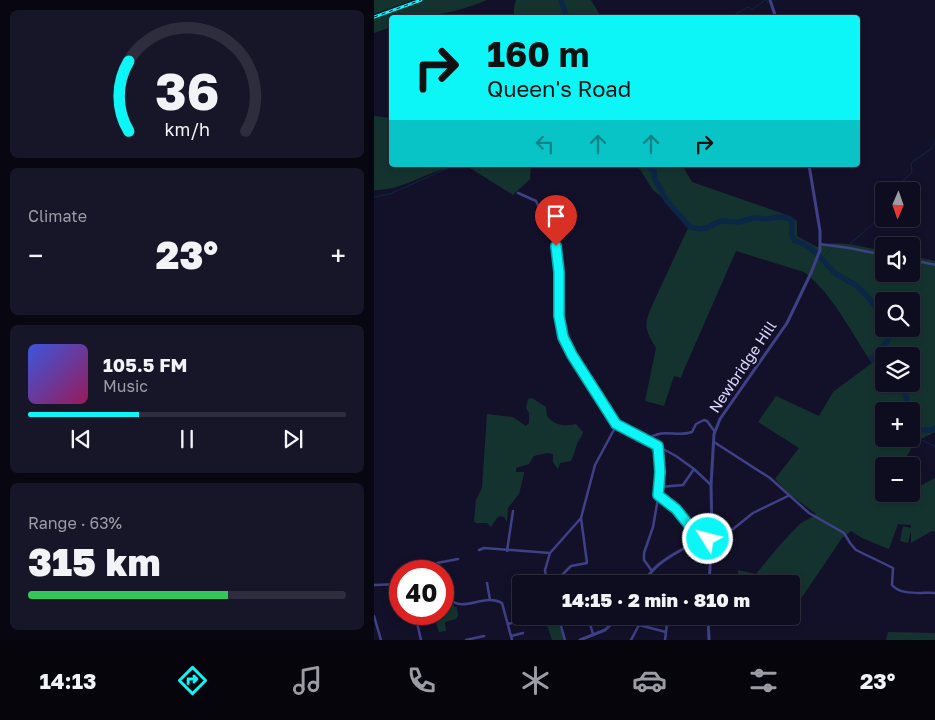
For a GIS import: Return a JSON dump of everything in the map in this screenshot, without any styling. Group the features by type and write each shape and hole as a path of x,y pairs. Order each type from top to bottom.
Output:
{"street":[{"path":"770,0 775,15"},
{"name":"Newbridge Hill","path":"710,575 712,539 711,486 715,432 720,419 787,323 820,250 820,231 809,167"},
{"path":"518,193 536,201 556,246 559,272 559,316 563,337 575,361 616,424 647,439 694,469 711,486"},
{"path":"820,244 875,253"},
{"path":"920,262 935,265"},
{"path":"647,439 664,432 686,434 692,432 696,424 704,420 707,421 715,432"},
{"path":"562,575 570,566 587,563 581,518 595,465 616,424"},
{"path":"652,436 657,445 660,487 653,527 644,553 644,560 652,571"},
{"path":"714,442 770,478 809,513 844,533 856,550 893,568 892,585 896,589 904,592 935,593"},
{"path":"660,487 683,485 694,469"},
{"path":"658,495 676,509 701,540"},
{"path":"712,534 733,528 753,512 788,496"},
{"path":"507,551 513,510"},
{"path":"546,575 545,570 550,554 581,518"},
{"path":"649,575 663,561 701,540 712,539"},
{"path":"484,543 484,548"},
{"path":"479,550 484,548 550,554"},
{"path":"453,560 458,559"},
{"path":"487,582 490,600"},
{"path":"374,585 389,584"},
{"path":"454,602 459,604 490,600 502,603 512,640"},
{"path":"374,616 381,640"},
{"path":"508,624 512,623"},
{"path":"417,625 421,640"},
{"path":"561,625 565,640"},
{"path":"590,625 594,634"},
{"path":"580,640 612,625"},
{"path":"631,640 639,625 666,632"},
{"path":"665,640 667,625"},
{"path":"708,625 709,640"},
{"path":"511,636 523,633"},
{"path":"466,640 484,636"}],"green space":[{"path":"374,0 413,0 374,14"},
{"path":"423,0 487,0 476,5 440,14 389,15 389,28 374,33 374,18"},
{"path":"516,0 591,0 600,15 514,15"},
{"path":"374,116 389,118 389,167 458,167 434,172 399,186 374,190"},
{"path":"531,167 530,179 513,195 470,168"},
{"path":"638,167 683,167 692,182 790,216 797,221 797,236 817,247 833,243 875,249 875,282 920,282 920,258 935,261 935,432 920,440 920,402 875,402 875,447 912,447 906,457 875,457 875,502 920,502 920,486 935,478 935,532 932,531 911,543 911,531 908,543 900,541 903,526 911,528 911,525 898,524 889,549 862,538 851,531 842,538 800,600 800,575 738,575 738,570 756,574 801,523 816,514 787,492 775,479 799,448 758,422 776,396 819,416 833,392 872,363 833,302 804,272 736,251 681,378 674,376 664,406 645,401 656,348 646,326 648,316 688,228 663,198 653,190"},
{"path":"532,398 546,407 547,416 556,423 563,425 576,424 583,432 572,459 571,461 560,463 558,469 553,462 553,454 547,453 534,456 529,464 516,468 516,472 524,472 524,474 519,494 508,508 507,522 504,517 500,516 491,527 487,523 476,523 474,521 476,500 482,488 487,414 513,417 526,426 529,423 529,413 526,408 528,399"},
{"path":"454,607 457,607 458,616 454,620"},
{"path":"437,625 445,625 446,631 439,632"},
{"path":"547,625 559,625 565,640 552,640"},
{"path":"888,632 935,633 935,640 886,640"}],"waterway":[{"path":"561,0 566,15"},
{"path":"734,15 748,7 752,10 765,0"},
{"path":"902,182 912,172 911,163 931,149 936,138"},
{"path":"374,197 390,194 451,167"},
{"path":"470,167 480,170 482,167"},
{"path":"648,167 654,171 655,179 667,201 690,227 699,229 721,221 739,222 754,218 785,217 792,221 792,236 795,241 811,249 834,272 854,284 875,306"},
{"path":"850,244 875,222"},
{"path":"822,259 831,249"},
{"path":"882,347 889,337"},
{"path":"875,355 872,358 875,360"},
{"path":"905,392 907,402"},
{"path":"920,430 936,428"},
{"path":"920,439 936,447"}],"railway":[{"path":"374,17 421,0"}],"route":[{"path":"556,246 559,261 559,316 563,337 572,355 616,424 658,446 660,487 658,495 676,509 701,540 708,539"}]}
